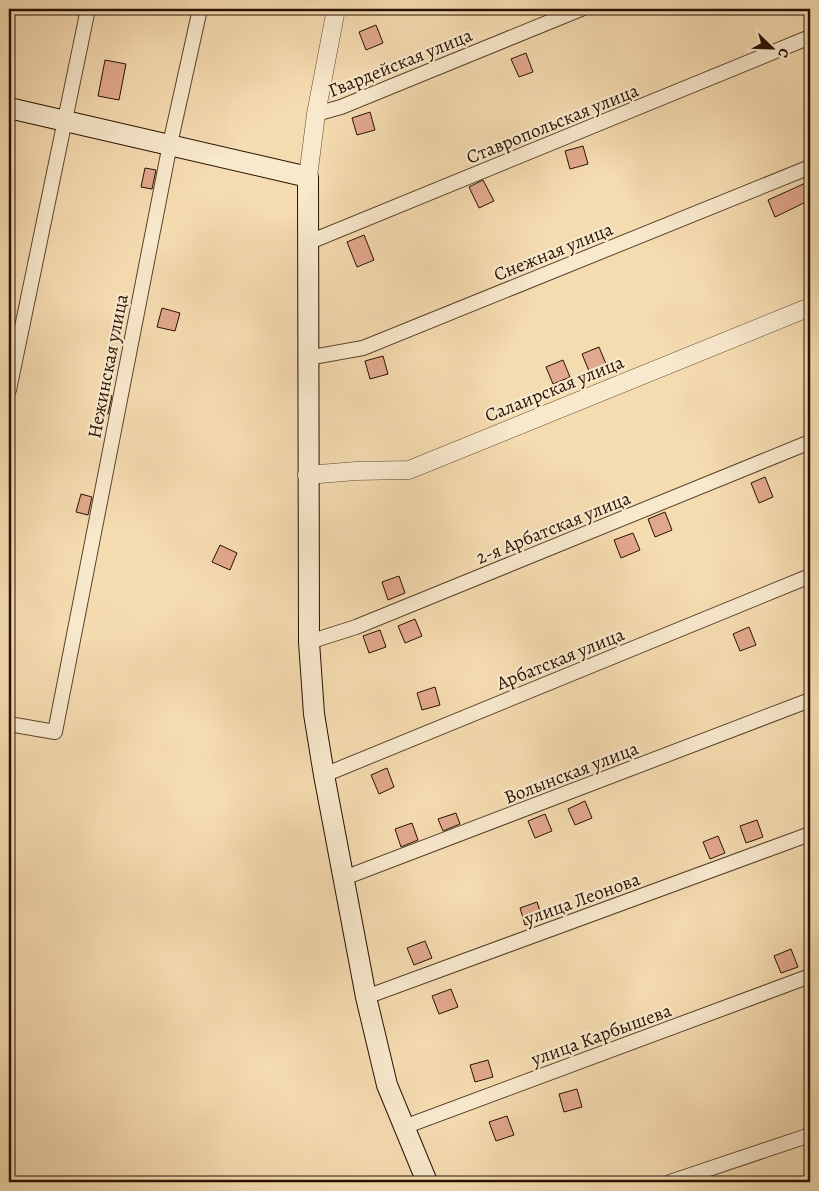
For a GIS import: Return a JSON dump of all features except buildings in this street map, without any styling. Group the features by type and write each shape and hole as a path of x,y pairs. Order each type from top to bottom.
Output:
{"main road":[{"path":"9,108 308,176 307,475 309,642 314,714 366,997 387,1085 427,1182"}],"street":[{"path":"9,390 88,9"},
{"name":"Нежинская улица","path":"9,724 55,732 170,144 200,9"},
{"path":"308,176 316,114 337,9"},
{"name":"Гвардейская улица","path":"316,114 341,107 581,9"},
{"name":"Ставропольская улица","path":"308,243 810,37"},
{"name":"Снежная улица","path":"307,358 362,348 810,167"},
{"name":"Салаирская улица","path":"307,475 356,470 409,470 810,307"},
{"name":"2-я Арбатская улица","path":"309,642 356,627 810,442"},
{"name":"Арбатская улица","path":"324,775 810,576"},
{"name":"Волынская улица","path":"344,878 810,700"},
{"name":"улица Леонова","path":"366,997 810,834"},
{"name":"улица Карбышева","path":"404,1127 810,976"},
{"path":"670,1182 810,1135"}]}
